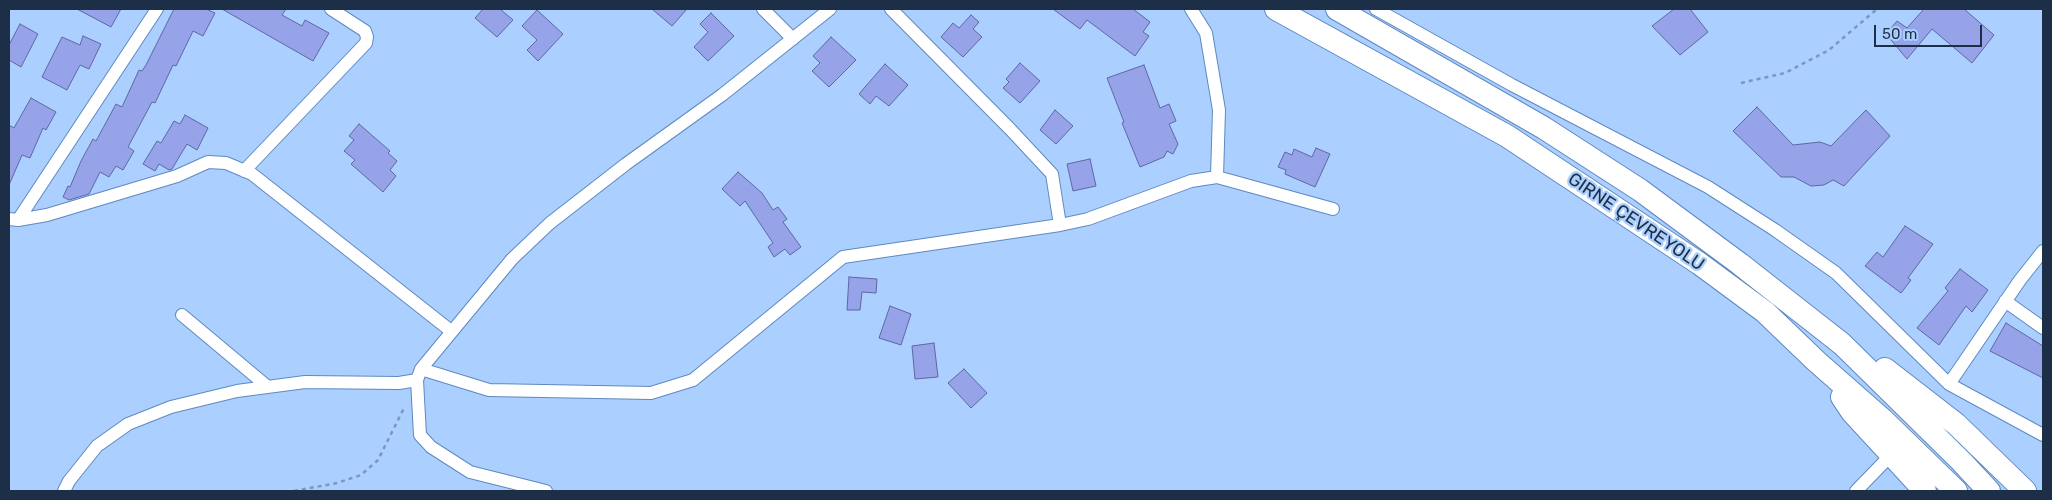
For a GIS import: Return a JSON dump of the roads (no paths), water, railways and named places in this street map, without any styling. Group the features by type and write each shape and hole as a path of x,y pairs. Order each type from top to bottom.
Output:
{"highway":[{"name":"GIRNE ÇEVREYOLU","path":"1276,9 1507,136 1700,264 1765,312 1816,361 1882,419 1956,491"},
{"name":"GIRNE ÇEVREYOLU","path":"1337,9 1544,128 1640,190 1740,264 1842,344 1989,491"},
{"path":"1842,344 1888,371 1956,424 2025,491"},
{"path":"1816,361 1852,412 1924,491"}],"street":[{"path":"14,220 157,9"},
{"path":"244,171 366,44 368,36 365,30 331,9"},
{"path":"763,9 793,39"},
{"path":"546,491 470,472 431,447 420,435 415,377 512,259 550,223 626,164 722,95 830,9"},
{"path":"891,9 1010,128 1052,174 1060,226"},
{"path":"1191,9 1206,33 1219,110 1217,177"},
{"path":"1376,9 1512,85 1708,187 1775,230 1836,273 1949,384 2043,435"},
{"path":"14,220 47,215 177,176 208,162 226,163 252,174 451,332"},
{"path":"64,491 69,481 97,446 128,424 171,407 237,391 305,382 399,383 415,377 490,390 651,392 694,380 843,258 1060,226 1088,219 1191,181 1217,177 1332,209"},
{"path":"1949,384 2005,301 2043,251"},
{"path":"2005,301 2043,328"},
{"path":"182,316 268,387"},
{"path":"1856,491 1891,455"}]}
